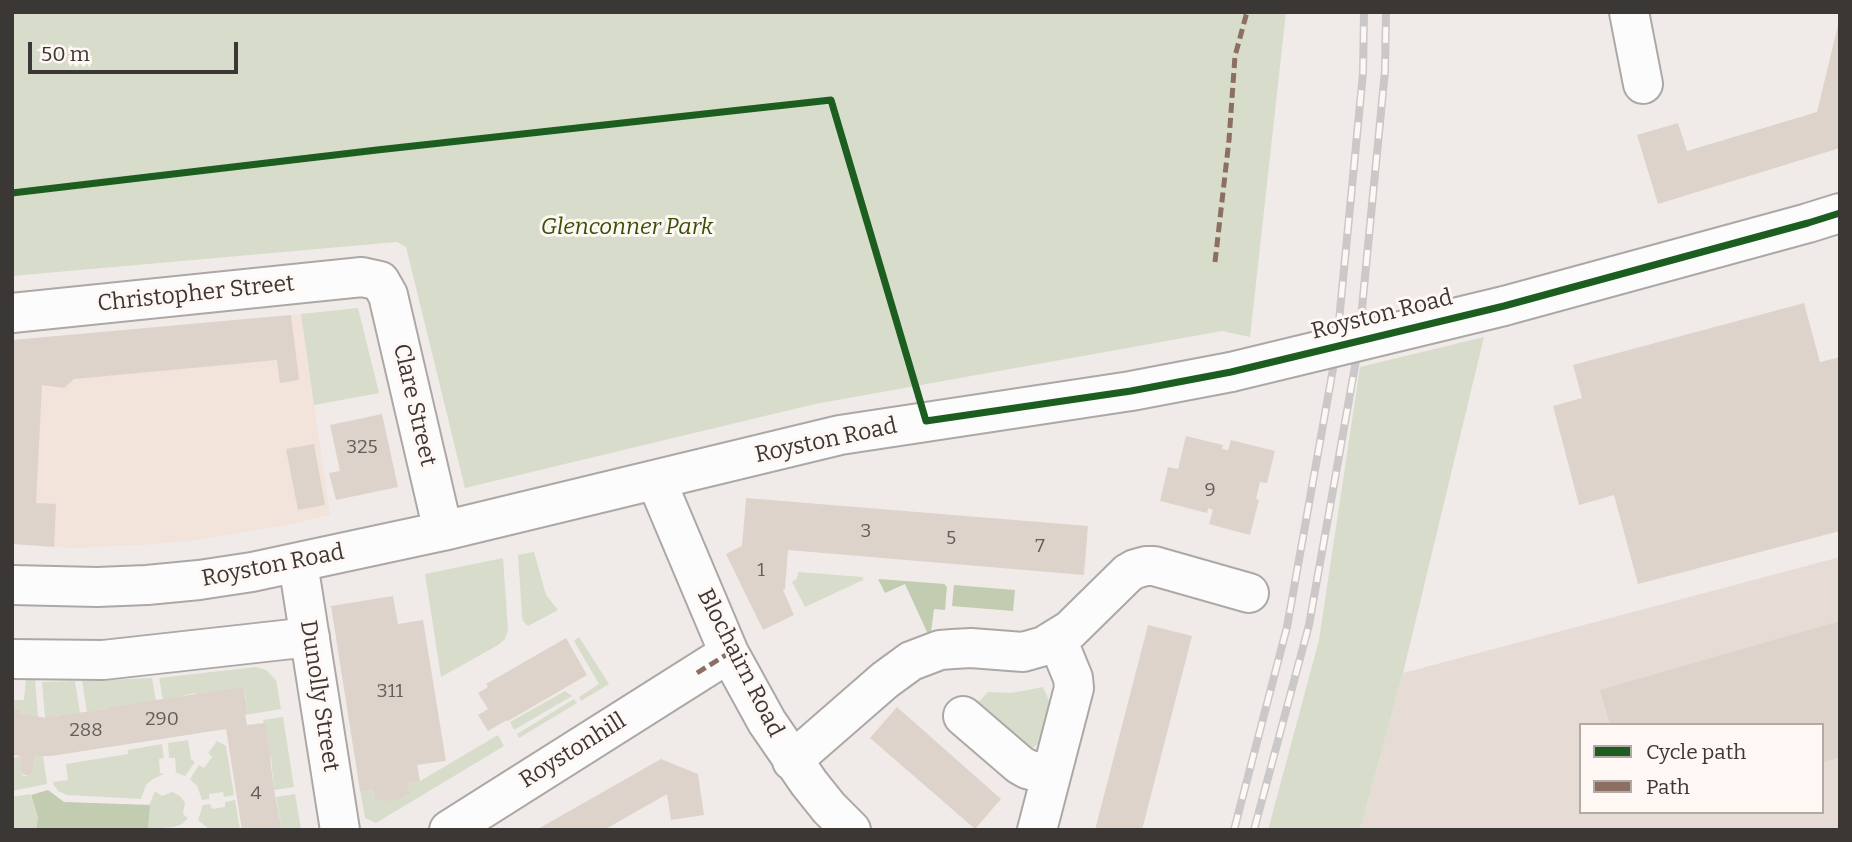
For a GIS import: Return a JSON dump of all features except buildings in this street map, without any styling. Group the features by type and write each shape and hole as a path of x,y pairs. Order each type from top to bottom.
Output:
{"street":[{"path":"1629,12 1643,84"},
{"name":"Royston Road","path":"12,585 97,587 173,583 298,563 443,531 840,435 1131,391 1231,372 1504,306 1840,213"},
{"name":"Christopher Street","path":"12,313 362,277 380,282"},
{"name":"Clare Street","path":"380,282 388,295 443,531"},
{"name":"Blochairn Road","path":"656,480 729,653 767,722 792,761 829,808 851,830"},
{"name":"Dunolly Street","path":"298,563 340,830"},
{"path":"792,761 885,680 911,661 940,650 962,648 1023,652 1034,650 1070,630 1135,569 1154,566 1249,593"},
{"path":"12,659 103,660 310,637"},
{"path":"1037,830 1074,688 1073,678 1057,639"},
{"name":"Roystonhill","path":"449,830 729,653"},
{"path":"962,716 1020,765 1051,776"}],"shaded area":[{"path":"301,314 330,515 287,525 157,544 78,548 12,544 12,340"},
{"path":"1840,557 1840,830 1360,830 1403,673"}],"green space":[{"name":"Glenconner Park","path":"12,12 1286,12 1250,337 1222,331 815,404 465,488 406,247 397,242 12,276"},
{"path":"358,308 379,393 314,405 301,314"},
{"path":"1484,337 1403,673 1360,830 1268,830 1319,640 1360,367"},
{"path":"534,552 546,595 558,610 528,626 522,615 518,555"},
{"path":"503,558 508,630 505,639 441,677 425,574"},
{"path":"798,572 863,577 863,580 805,607 792,582 797,579"},
{"path":"878,579 947,586 945,610 934,609 931,632 927,632 905,584 885,593"},
{"path":"954,585 1015,590 1013,611 952,606"},
{"path":"579,637 609,684 581,701 579,697 599,684 574,641"},
{"path":"256,667 266,670 276,680 281,709 245,715 245,694 195,693 163,700 159,678"},
{"path":"26,678 35,678 38,717 20,713 20,709 12,708 12,700 24,700"},
{"path":"152,678 156,701 87,712 82,681"},
{"path":"75,681 80,713 45,718 42,682"},
{"path":"1043,687 1053,710 1045,739 1032,748 1025,748 973,708 988,692 1012,693"},
{"path":"565,691 572,696 514,730 510,722"},
{"path":"574,699 577,703 519,738 517,734"},
{"path":"283,717 294,787 274,790 271,757 263,720"},
{"path":"498,735 504,746 376,823 365,818 360,790 373,789 374,798 410,792 408,783 420,781"},
{"path":"188,740 191,759 195,762 185,776 174,772 175,758 169,758 168,743"},
{"path":"217,741 226,746 234,795 224,797 223,792 209,794 209,799 202,800 197,786 190,779 199,765 204,768 212,757 208,753"},
{"path":"162,744 164,758 159,759 160,773 164,774 146,785 141,799 67,795 58,791 54,785 53,782 68,780 66,764 128,754 128,750"},
{"path":"21,756 20,770 22,775 28,776 33,771 35,756 43,756 47,784 12,791 12,758"},
{"path":"48,790 64,802 150,805 148,829 36,830 38,818 31,795"},
{"path":"155,791 162,796 172,792 180,796 185,803 183,814 188,818 182,824 148,829 149,806"},
{"path":"30,794 38,818 36,830 15,830 12,828 12,797"},
{"path":"295,794 301,829 282,830 276,797"},
{"path":"235,800 240,830 210,830 198,820 203,805 210,804 212,809 225,807 225,802"}],"railway":[{"path":"1234,830 1287,627 1336,352 1363,73 1364,12"},
{"path":"1254,830 1309,625 1358,349 1385,71 1386,12"}],"marked path":[{"path":"1215,262 1229,140 1235,56 1247,12"},
{"path":"697,673 729,653"}],"cycle path":[{"path":"12,193 831,100 926,421 1131,391 1231,372 1504,306 1840,213"}]}
